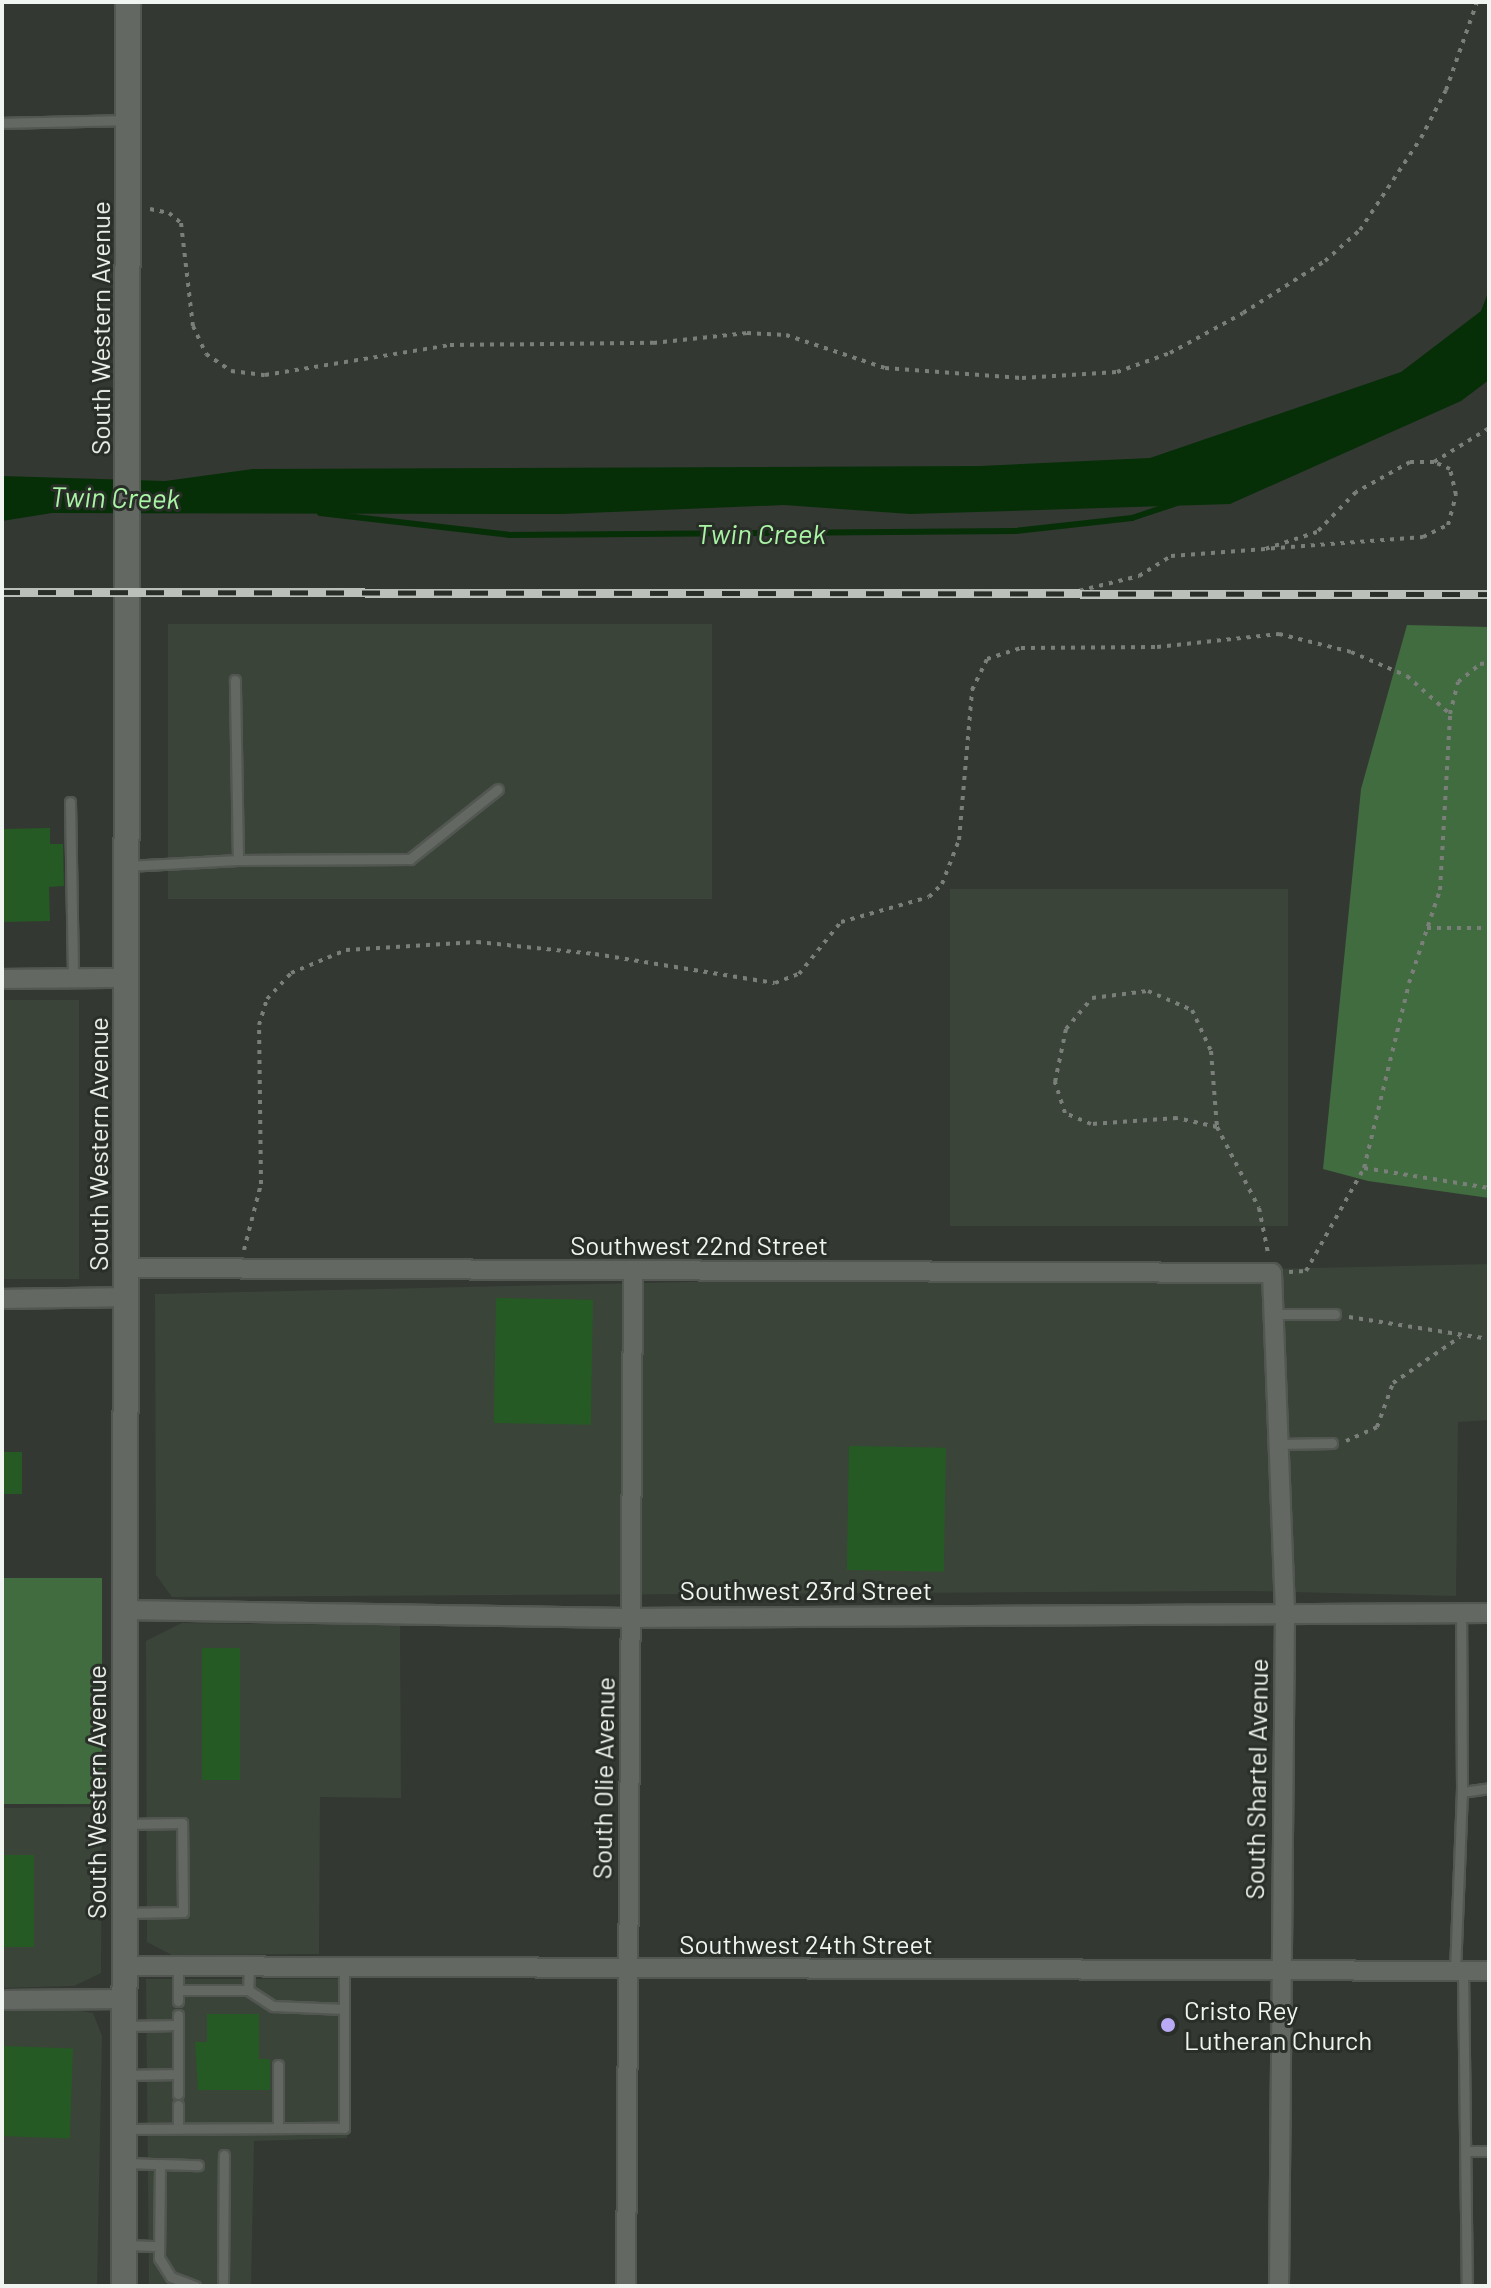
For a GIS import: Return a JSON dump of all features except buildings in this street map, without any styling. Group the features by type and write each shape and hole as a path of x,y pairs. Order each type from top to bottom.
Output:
{"main road":[{"name":"South Western Avenue","path":"124,2286 128,2"}],"street":[{"path":"2,979 127,978"},
{"name":"Southwest 22nd Street","path":"126,1268 1272,1273"},
{"name":"South Olie Avenue","path":"626,2286 633,1271"},
{"name":"South Shartel Avenue","path":"1272,1273 1285,1613 1279,1971 1279,2286"},
{"path":"2,1299 126,1297"},
{"name":"Southwest 23rd Street","path":"124,1610 631,1618 1489,1613"},
{"name":"Southwest 24th Street","path":"124,1966 1489,1971"},
{"path":"2,2000 124,1999"}],"lane":[{"path":"2,123 128,120"},
{"path":"235,680 238,860"},
{"path":"127,866 238,860 410,859 498,789"},
{"path":"70,802 73,979"},
{"path":"1274,1314 1335,1314"},
{"path":"1279,1444 1332,1443"},
{"path":"1461,1613 1459,1972 1467,2151 1467,2286"},
{"path":"1462,1792 1489,1788"},
{"path":"124,1824 182,1823 183,1912 124,1913"},
{"path":"178,1966 178,2001"},
{"path":"248,1990 249,1967"},
{"path":"124,2129 344,2128 344,1968"},
{"path":"178,1990 248,1990 286,2010 344,2009"},
{"path":"124,2026 178,2020 178,2094"},
{"path":"278,2065 278,2128"},
{"path":"124,2075 178,2074"},
{"path":"178,2105 178,2128"},
{"path":"1467,2151 1489,2151"},
{"path":"223,2286 224,2155"},
{"path":"125,2163 198,2165"},
{"path":"160,2164 159,2258 171,2277 195,2286"},
{"path":"124,2245 159,2246"}],"path":[{"path":"128,208 169,213 181,223 193,326 206,354 231,371 265,375 462,344 653,343 747,333 786,335 885,368 1022,378 1117,372 1170,353 1243,313 1325,261 1360,230 1421,138 1446,90 1477,2"},
{"path":"1434,462 1489,428"},
{"path":"1070,593 1139,576 1171,556 1265,549 1423,537 1448,525 1456,495 1450,469 1434,462 1410,462 1356,492 1317,532 1265,549"},
{"path":"237,1269 261,1184 259,1025 267,999 291,973 346,950 477,942 595,954 775,983 799,974 841,922 929,897 942,884 959,840 972,690 987,659 1021,648 1157,647 1279,634 1351,652 1407,676 1450,714"},
{"path":"1217,1127 1177,1118 1091,1124 1065,1113 1055,1082 1066,1029 1092,998 1148,991 1192,1010 1211,1051 1217,1127 1259,1208 1272,1273 1306,1271 1364,1168 1427,928 1440,890 1450,714 1458,682 1480,664 1489,663"},
{"path":"1427,928 1489,928"},
{"path":"1364,1168 1489,1188"},
{"path":"1335,1314 1460,1337 1489,1339"},
{"path":"1332,1443 1359,1439 1377,1427 1393,1383 1460,1337"}],"shaded area":[{"path":"168,624 712,624 712,899 168,899"},
{"path":"1407,625 1489,627 1489,1198 1368,1181 1323,1169 1361,789"},
{"path":"950,889 1288,889 1288,1226 950,1226"},
{"path":"2,1000 79,1000 79,1279 2,1279"},
{"path":"1489,1264 1489,1420 1458,1422 1456,1596 1246,1591 172,1597 156,1575 155,1294"},
{"path":"2,1578 102,1578 102,1804 2,1804"},
{"path":"182,1623 400,1625 401,1798 320,1797 319,1954 172,1955 147,1942 146,1641"},
{"path":"102,1807 101,1973 74,1986 2,1988 2,1808"},
{"path":"146,1979 347,1979 347,2138 254,2141 251,2286 149,2286"},
{"path":"74,2010 93,2013 102,2036 97,2286 2,2286 2,2011"}],"water":[{"path":"1489,290 1489,380 1461,401 1230,504 910,514 784,505 562,514 52,513 2,521 2,476 165,481 253,469 980,466 1150,458 1401,372 1481,311"}],"waterway":[{"name":"Twin Creek","path":"320,513 509,535 1015,531 1132,518 1177,503"}],"railway":[{"path":"2,592 1489,594"}],"place":[{"name":"Cristo Rey Lutheran Church","path":"1168,2025"}]}
